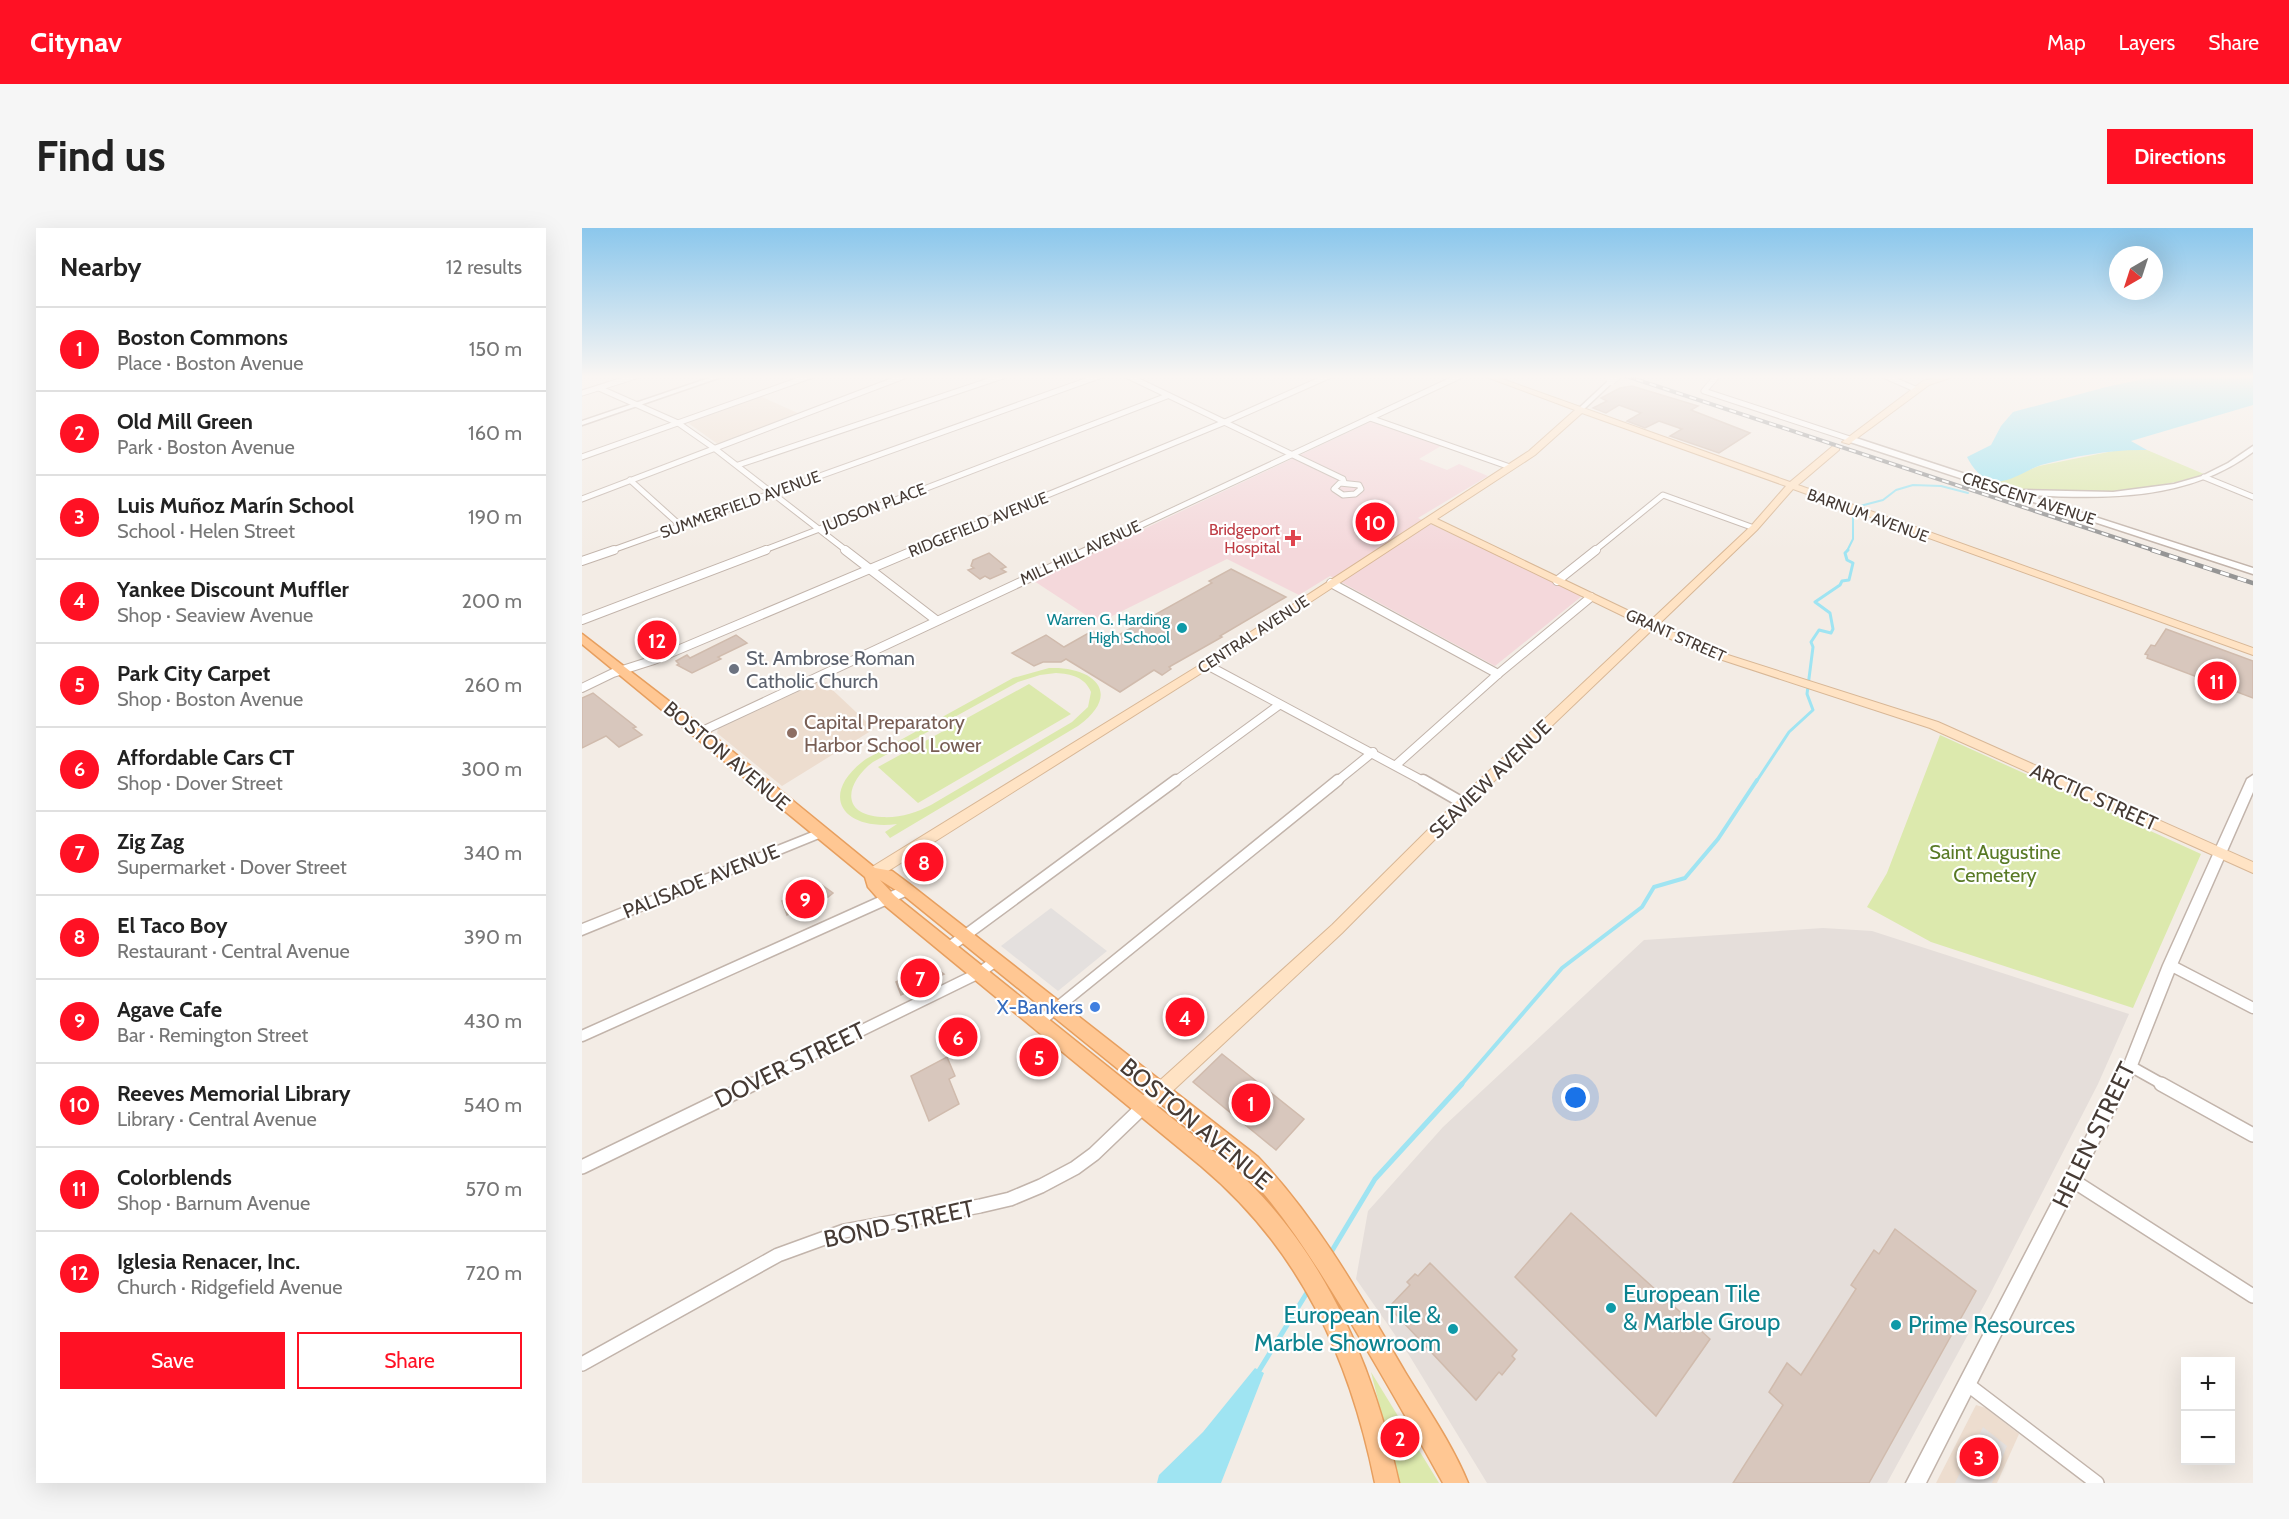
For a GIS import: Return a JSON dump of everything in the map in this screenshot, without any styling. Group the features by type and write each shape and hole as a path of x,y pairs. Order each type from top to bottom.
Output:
{"main road":[{"name":"CENTRAL AVENUE","path":"872,874 1207,665 1532,453 1554,434"},
{"name":"BARNUM AVENUE","path":"1645,434 2253,652"},
{"path":"1848,441 1858,434"},
{"name":"SEAVIEW AVENUE","path":"1143,1107 1337,929 1463,804 1754,528 1791,486 1836,448"},
{"name":"GRANT STREET","path":"1429,519 1702,650 1934,725"},
{"name":"BOSTON AVENUE","path":"582,638 872,874 887,875 966,935 1251,1164 1302,1224 1331,1269 1456,1483"},
{"name":"ARCTIC STREET","path":"1934,725 2253,868"},
{"name":"BOSTON AVENUE","path":"872,874 873,883 889,900 1143,1107 1243,1190 1262,1209 1289,1244 1317,1291 1343,1342 1365,1398 1387,1483"},
{"path":"1086,1060 1103,1045"}],"street":[{"path":"582,457 648,434"},
{"path":"693,434 738,465 936,620"},
{"path":"582,498 752,434"},
{"path":"738,465 832,434"},
{"name":"SUMMERFIELD AVENUE","path":"582,561 938,434"},
{"name":"JUDSON PLACE","path":"582,620 1068,434"},
{"name":"RIDGEFIELD AVENUE","path":"582,688 1197,434"},
{"path":"1250,434 1344,482"},
{"name":"MILL HILL AVENUE","path":"700,732 1337,434"},
{"path":"1414,434 1510,467"},
{"name":"CRESCENT AVENUE","path":"1827,434 2253,571"},
{"path":"2004,490 2064,494 2126,493 2162,488 2204,477 2237,462 2251,452"},
{"path":"2204,477 2253,496"},
{"path":"630,480 681,526"},
{"path":"2227,487 2229,491 2253,501"},
{"path":"1557,581 1663,495 1754,528"},
{"path":"1331,583 1498,674"},
{"path":"1396,765 1498,674 1591,597"},
{"path":"1207,665 1279,705 1373,752 1463,804"},
{"path":"948,948 1279,705"},
{"path":"1038,1023 1373,752"},
{"name":"HELEN STREET","path":"1916,1483 2130,1066 2170,965 2253,779"},
{"name":"PALISADE AVENUE","path":"582,930 820,833"},
{"path":"582,1036 907,890"},
{"name":"DOVER STREET","path":"582,1167 979,973 997,960"},
{"path":"2170,965 2253,1008"},
{"path":"2130,1066 2253,1136"},
{"name":"BOND STREET","path":"582,1364 778,1255 844,1231 980,1206 1041,1186 1075,1168 1094,1154 1143,1107"},
{"path":"2072,1180 2253,1296"},
{"path":"1967,1384 2097,1483"}],"shaded area":[{"path":"703,434 749,434 719,445"},
{"name":"Bridgeport Hospital","path":"1345,434 1407,434 1441,446 1419,459 1447,470 1459,464 1488,476 1418,518 1582,596 1495,666 1330,576 1299,595 1227,559 1098,623 1034,581"},
{"name":"Capital Preparatory Harbor School Lower","path":"821,679 874,729 782,786 717,733 718,728 723,725"},
{"path":"1051,908 1107,951 1058,991 1001,946"},
{"path":"1823,928 1872,931 2129,1014 2098,1084 1988,1298 1887,1483 1487,1483 1409,1355 1356,1279 1368,1211 1443,1127 1644,940"},
{"path":"1976,1405 1986,1408 2019,1434 1997,1483 1936,1483"},
{"path":"1983,1427 2007,1446 1992,1483 1955,1483"}],"green space":[{"path":"2123,449 2147,450 2204,474 2156,486 2098,492 2041,492 1992,484 2039,466"},
{"path":"1049,668 1079,672 1090,677 1097,684 1101,693 1099,703 1092,714 1078,726 890,838 885,832 897,824 878,825 862,822 843,808 840,797 843,785 851,772 866,759 1013,678","holes":["1056,673 1072,675 1085,683 1091,692 1088,707 1072,722 920,810 901,816 882,817 868,815 853,804 851,796 857,779 873,762 1018,682"]},
{"path":"1029,684 1071,714 918,803 878,767"},
{"name":"Saint Augustine Cemetery","path":"1940,735 2201,854 2133,1008 1931,942 1867,907 1887,873"},
{"path":"1371,1372 1439,1483 1399,1483"}],"water":[{"path":"1997,434 2156,434 2131,441 2147,450 2107,452 2067,459 2041,465 1999,481 1993,481 1981,475 1967,457 1991,445"},
{"path":"1255,1368 1264,1373 1221,1483 1157,1483 1159,1475 1203,1432"}],"building":[{"path":"1674,434 1749,434 1719,453 1670,436"},
{"path":"989,553 1006,567 1001,569 1006,572 990,579 985,576 980,579 968,570 974,568 971,566 973,560"},
{"name":"Warren G. Harding High School","path":"1231,569 1286,597 1169,667 1171,669 1162,675 1154,670 1120,692 1066,659 1061,662 1043,662 1034,666 1012,653 1046,635 1064,647 1092,631 1108,641 1212,583 1209,581"},
{"path":"2166,629 2253,661 2253,698 2147,658 2148,655 2145,654 2151,645 2155,646"},
{"path":"664,630 675,638 657,649 654,647 649,650 639,642"},
{"path":"736,635 747,643 718,657 721,659 692,673 677,665 679,664 676,661 687,655 690,658"},
{"path":"593,693 636,727 633,728 642,735 619,747 606,736 582,748 582,698"},
{"path":"931,850 938,856 935,861 938,863 920,873 910,864"},
{"path":"822,885 833,893 787,915 782,901"},
{"path":"932,965 944,974 901,995 896,982"},
{"path":"1179,1000 1206,1021 1191,1035 1165,1013"},
{"path":"954,1023 970,1038 951,1054 944,1047 949,1044 944,1040 949,1035 944,1030"},
{"path":"1222,1054 1304,1119 1276,1150 1193,1082"},
{"path":"947,1057 955,1076 949,1079 959,1104 929,1121 911,1076"},
{"name":"European Tile & Marble Group","path":"1571,1213 1710,1339 1656,1416 1515,1277"},
{"name":"Prime Resources","path":"1895,1229 1976,1291 1869,1483 1733,1483 1783,1405 1769,1392 1787,1363 1801,1375 1856,1289 1851,1285 1874,1250 1879,1254"},
{"name":"European Tile & Marble Showroom","path":"1430,1263 1517,1350 1512,1356 1515,1359 1502,1375 1499,1372 1476,1400 1389,1307 1410,1285 1407,1282 1415,1274 1418,1276"}],"waterway":[{"path":"1860,506 1883,500 1896,490 1913,485 1941,486 1968,493"},
{"path":"1847,551 1853,539 1853,515"},
{"path":"1756,782 1789,732 1813,710 1807,694 1813,647 1811,642 1819,630 1831,633 1833,629 1830,613 1815,602 1840,585 1842,581 1849,580 1853,563 1847,560 1845,553 1847,551"},
{"path":"1461,1085 1562,968 1642,907 1654,887 1685,878 1718,839 1757,780"},
{"path":"1330,1254 1375,1179 1462,1084"},
{"path":"1257,1374 1308,1291"}],"railway":[{"path":"1800,434 2156,551"},
{"path":"2152,550 2253,583"}],"place":[{"name":"Reeves Memorial Library","path":"1375,522"},
{"name":"Bridgeport Hospital","path":"1293,538"},
{"name":"Warren G. Harding High School","path":"1182,628"},
{"name":"Iglesia Renacer, Inc.","path":"657,640"},
{"name":"St. Ambrose Roman Catholic Church","path":"734,669"},
{"name":"Colorblends","path":"2217,681"},
{"name":"Capital Preparatory Harbor School Lower","path":"792,733"},
{"name":"El Taco Boy","path":"924,862"},
{"name":"Agave Cafe","path":"805,899"},
{"name":"Zig Zag","path":"920,978"},
{"name":"X-Bankers","path":"1095,1007"},
{"name":"Yankee Discount Muffler","path":"1185,1017"},
{"name":"Affordable Cars CT","path":"958,1037"},
{"name":"Park City Carpet","path":"1039,1057"},
{"name":"Boston Commons","path":"1251,1103"},
{"name":"European Tile & Marble Group","path":"1611,1308"},
{"name":"Prime Resources","path":"1896,1325"},
{"name":"European Tile & Marble Showroom","path":"1453,1329"},
{"name":"Old Mill Green","path":"1400,1438"},
{"name":"Luis Muñoz Marín School","path":"1979,1457"}]}
